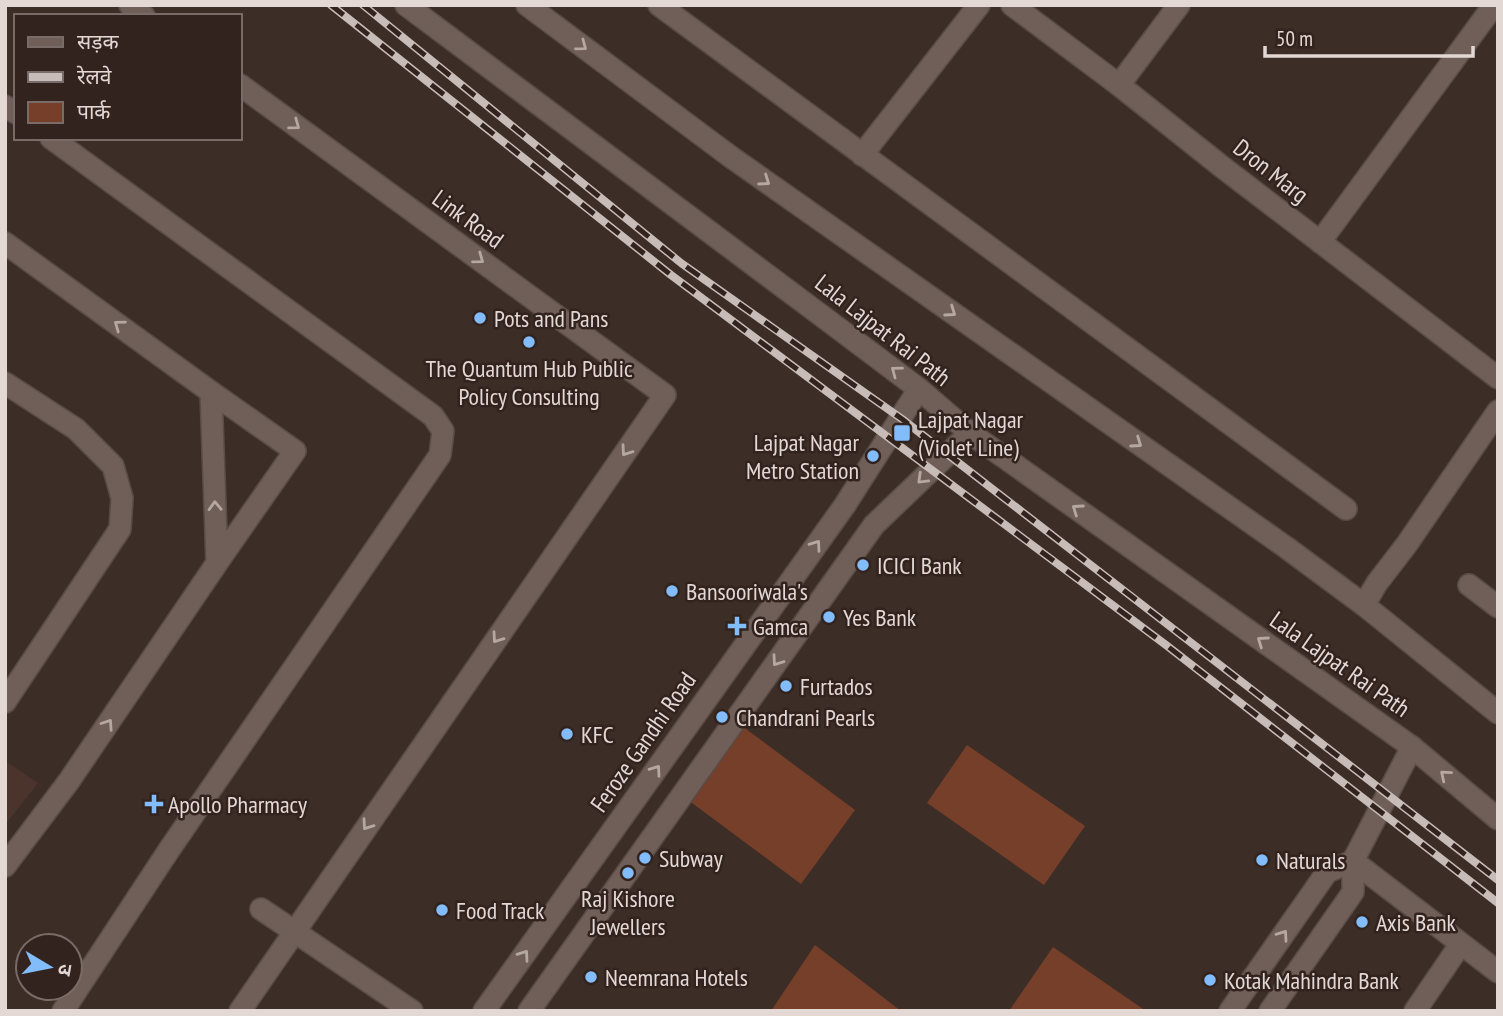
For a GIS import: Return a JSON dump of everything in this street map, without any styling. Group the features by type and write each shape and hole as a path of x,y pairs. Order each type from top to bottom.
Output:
{"street":[{"name":"Lala Lajpat Rai Path","path":"406,5 919,389 971,433 1412,747 1498,819"},
{"name":"Lala Lajpat Rai Path","path":"527,5 730,157 1287,548 1364,605 1498,713"},
{"path":"659,5 1346,509"},
{"path":"862,155 979,5"},
{"name":"Dron Marg","path":"1012,5 1498,378"},
{"path":"1119,85 1179,5"},
{"path":"1320,242 1494,5"},
{"name":"Link Road","path":"242,86 665,395 294,931"},
{"path":"54,140 433,416 443,430 440,456 62,1011"},
{"path":"5,243 295,452 69,780 5,866"},
{"path":"5,383 76,429 113,466 122,498 120,529 5,702"},
{"name":"Feroze Gandhi Road","path":"484,1011 845,505 919,389"},
{"path":"211,392 217,563"},
{"path":"1364,605 1498,411"},
{"path":"529,1011 874,525 971,433"},
{"path":"845,505 874,525"},
{"path":"1469,585 1498,607"},
{"path":"1270,1011 1353,892 1353,861 1412,747"},
{"path":"1353,861 1498,972"},
{"path":"1230,1011 1327,872 1353,861"},
{"path":"261,909 412,1011"},
{"path":"240,1011 294,931"},
{"path":"1415,1011 1460,945"}],"shaded area":[{"path":"5,761 38,783 5,825"}],"green space":[{"path":"742,726 855,810 801,884 688,800"},
{"path":"967,745 1085,826 1044,885 927,803"},
{"path":"815,945 901,1011 771,1011"},
{"path":"1053,947 1146,1011 1009,1011"}],"railway":[{"path":"331,5 671,275 1166,645 1498,903"},
{"path":"363,5 681,263 902,419 1498,880"}],"place":[{"name":"Pots and Pans","path":"480,318"},
{"name":"The Quantum Hub Public Policy Consulting","path":"529,342"},
{"name":"Lajpat Nagar (Violet Line)","path":"902,433"},
{"name":"Lajpat Nagar Metro Station","path":"873,456"},
{"name":"ICICI Bank","path":"863,565"},
{"name":"Bansooriwala's","path":"672,591"},
{"name":"Yes Bank","path":"829,617"},
{"name":"Gamca","path":"737,626"},
{"name":"Furtados","path":"786,686"},
{"name":"Chandrani Pearls","path":"722,717"},
{"name":"KFC","path":"567,734"},
{"name":"Apollo Pharmacy","path":"154,804"},
{"name":"Subway","path":"645,858"},
{"name":"Naturals","path":"1262,860"},
{"name":"Raj Kishore Jewellers","path":"628,873"},
{"name":"Food Track","path":"442,910"},
{"name":"Axis Bank","path":"1362,922"},
{"name":"Neemrana Hotels","path":"591,977"},
{"name":"Kotak Mahindra Bank","path":"1210,980"}]}
